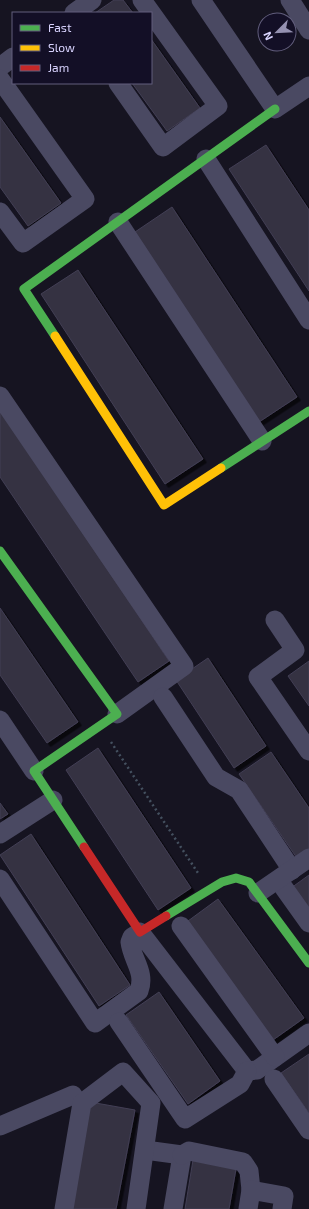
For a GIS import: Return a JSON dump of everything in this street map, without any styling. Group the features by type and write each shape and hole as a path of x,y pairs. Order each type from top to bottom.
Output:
{"street":[{"path":"75,12 92,0"},
{"path":"142,0 151,12"},
{"path":"201,0 275,109"},
{"path":"290,0 309,30"},
{"path":"119,84 163,147 218,106 152,14"},
{"path":"0,67 12,58"},
{"path":"0,79 85,199 23,243 0,212"},
{"path":"309,86 24,290 164,505 309,411"},
{"path":"206,159 309,320"},
{"path":"118,222 262,441"},
{"path":"0,396 184,666 34,771"},
{"path":"0,551 117,714"},
{"path":"275,620 295,650 258,678 309,751"},
{"path":"163,697 216,777 239,790 292,870"},
{"path":"0,720 140,932 247,1071"},
{"path":"0,834 53,800"},
{"path":"258,893 309,858"},
{"path":"0,879 95,1023 139,991 142,983 141,973 130,942 132,937 222,882 236,878 248,882 258,893 309,963"},
{"path":"284,888 309,923"},
{"path":"181,926 275,1057"},
{"path":"119,1022 185,1119 240,1084 247,1071"},
{"path":"247,1071 257,1070 309,1033"},
{"path":"64,1209 82,1103 123,1072 151,1103 136,1209"},
{"path":"274,1079 309,1130"},
{"path":"0,1126 73,1095"},
{"path":"145,1150 182,1155 189,1151 243,1162 250,1176 251,1190 248,1209"},
{"path":"173,1209 182,1155"},
{"path":"251,1190 284,1196 282,1209"}],"path":[{"path":"109,739 209,890"}],"building":[{"path":"114,0 123,0 132,12 96,12"},
{"path":"152,40 200,108 167,131 133,84 152,84"},
{"path":"0,117 61,203 28,226 0,187"},
{"path":"266,145 309,210 309,291 229,169"},
{"path":"172,207 297,397 259,422 135,232"},
{"path":"78,270 203,459 165,484 41,294"},
{"path":"0,410 169,661 138,682 0,477"},
{"path":"0,608 78,722 47,743 0,675"},
{"path":"208,658 266,746 234,768 176,680"},
{"path":"309,661 309,706 288,676"},
{"path":"98,748 191,888 158,910 66,770"},
{"path":"271,752 309,808 309,854 299,861 239,774"},
{"path":"0,803 8,814 0,819"},
{"path":"31,834 130,985 99,1006 0,855"},
{"path":"309,875 309,914 291,888"},
{"path":"218,899 304,1018 273,1040 188,921"},
{"path":"159,992 220,1081 188,1104 126,1015"},
{"path":"309,1054 309,1113 281,1073"},
{"path":"90,1102 135,1110 116,1209 70,1209"},
{"path":"193,1160 236,1169 229,1209 185,1209"}],"traffic: fast":[{"path":"55,336 24,289 275,109"},
{"path":"221,468 309,411"},
{"path":"0,551 117,714 34,771 84,847"},
{"path":"166,916 222,882 236,878 249,882 309,963"}],"traffic: slow":[{"path":"55,336 164,505 221,468"}],"traffic: jam":[{"path":"84,847 140,932 166,916"}]}
